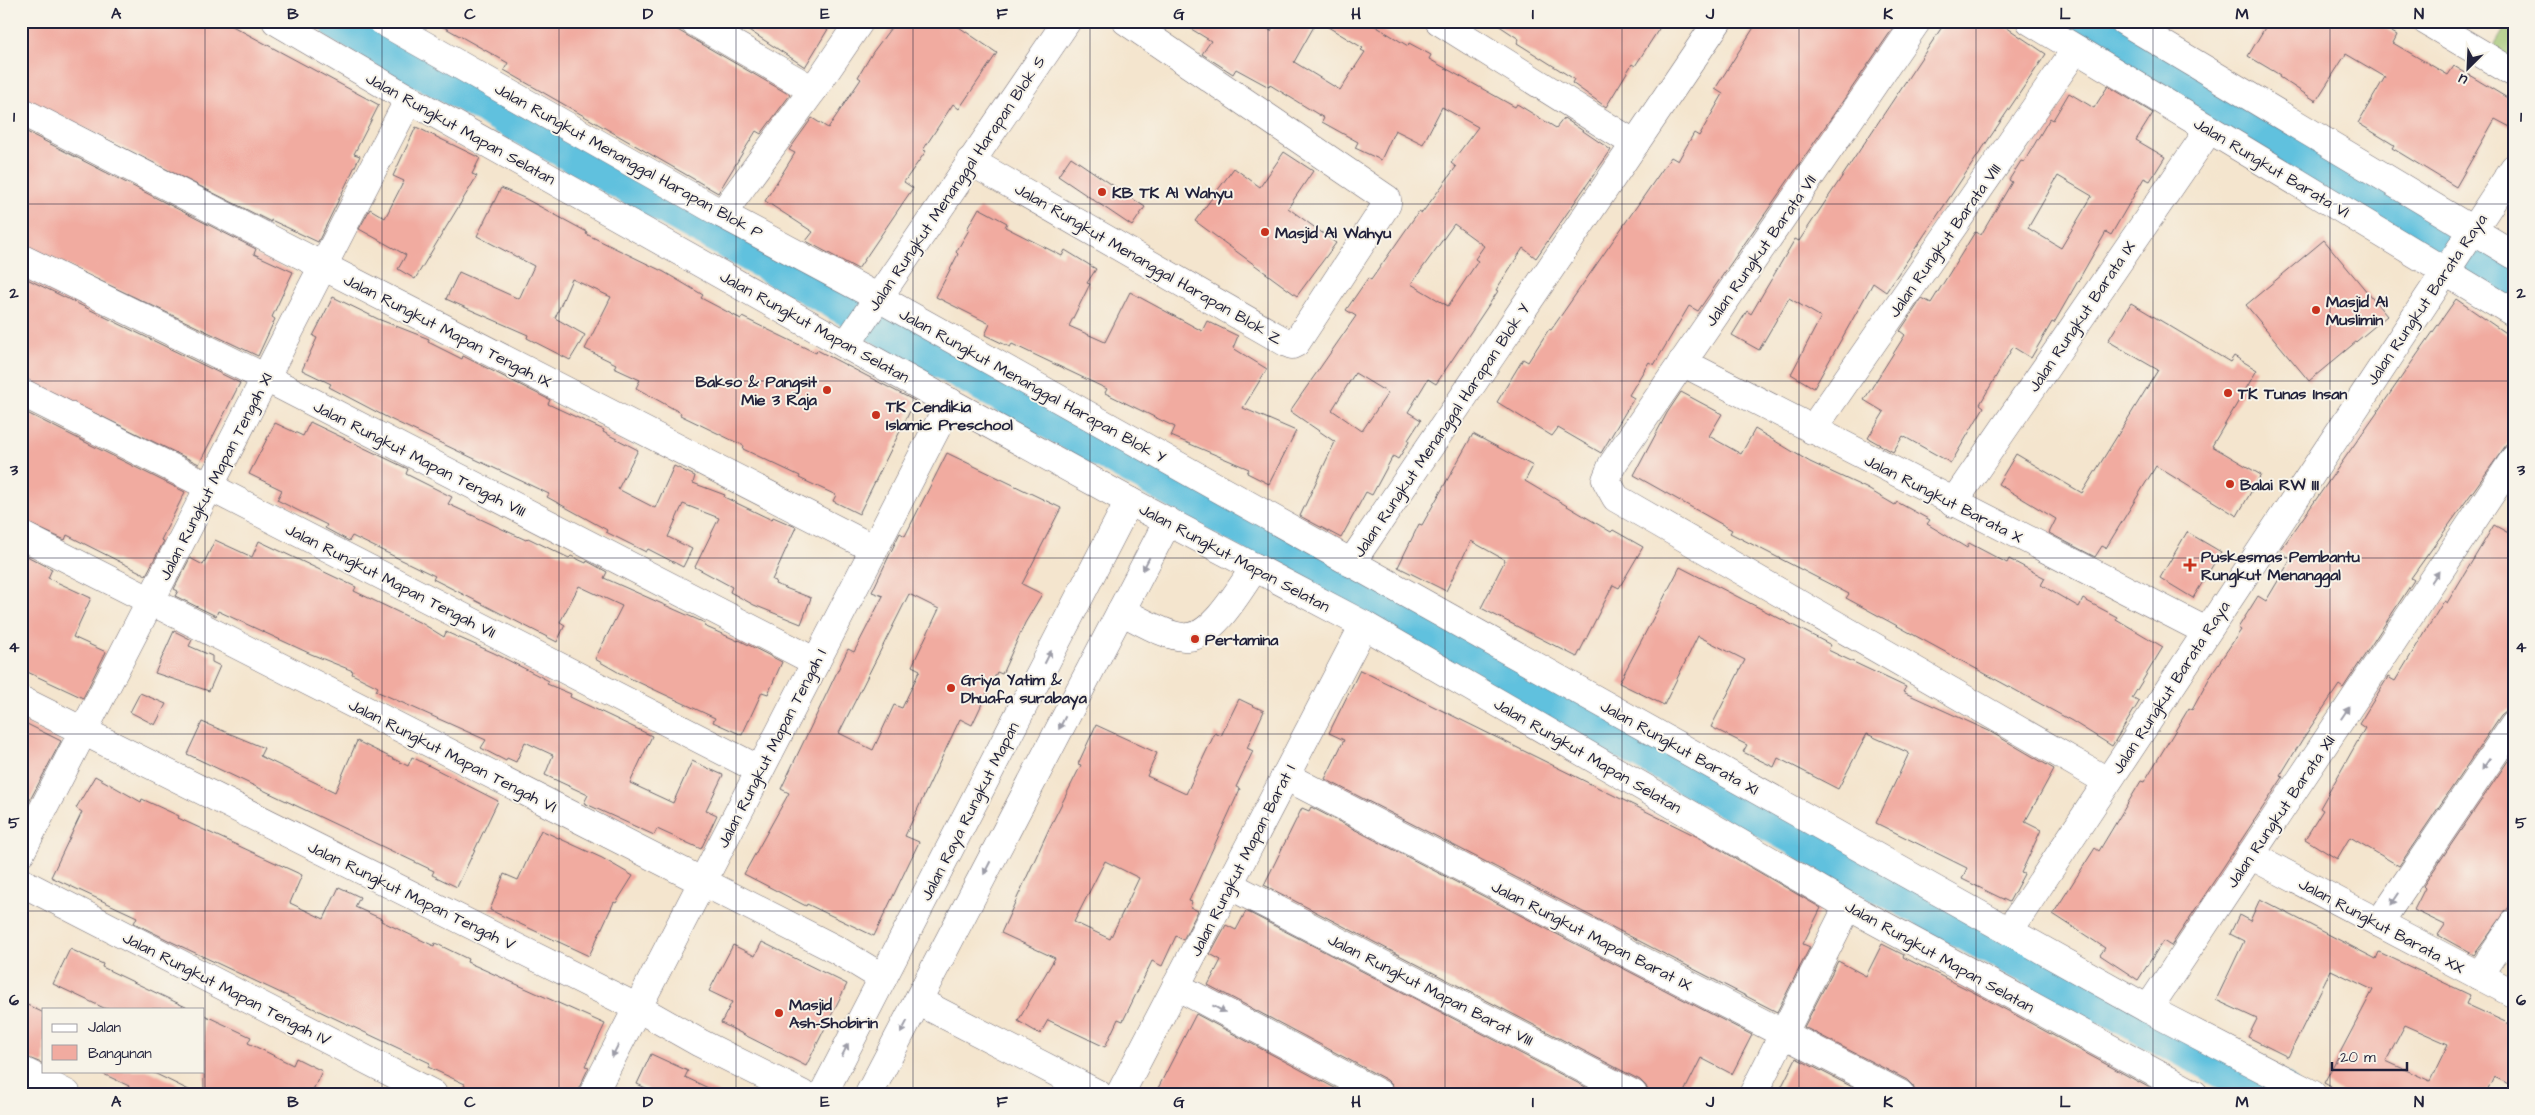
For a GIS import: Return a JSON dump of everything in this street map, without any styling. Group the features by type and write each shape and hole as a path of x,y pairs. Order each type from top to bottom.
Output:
{"street":[{"name":"Jalan Rungkut Mapan Selatan","path":"276,21 409,99 849,340 950,402 1129,501 1364,625 1848,906 2194,1094"},
{"name":"Jalan Rungkut Menanggal Harapan Blok P","path":"382,21 875,301"},
{"path":"722,214 813,90 860,21"},
{"name":"Jalan Rungkut Menanggal Harapan Blok S","path":"849,340 1067,21"},
{"name":"Jalan Rungkut Menanggal Harapan Blok Z","path":"970,161 1287,343 1292,345 1296,343 1388,204 1387,199 1126,21"},
{"path":"1439,21 1635,144"},
{"name":"Jalan Rungkut Menanggal Harapan Blok Y","path":"875,301 1351,563 1718,21"},
{"name":"Jalan Rungkut Barata VII","path":"1918,21 1682,362 1612,465 1606,480 1616,498 2108,781"},
{"name":"Jalan Rungkut Barata VI","path":"2030,21 2209,130 2447,268 2514,313"},
{"path":"2124,21 2470,233 2514,255"},
{"path":"2426,21 2514,73"},
{"path":"695,22 813,90"},
{"name":"Jalan Rungkut Barata VIII","path":"1812,430 2076,49"},
{"name":"Jalan Rungkut Mapan Tengah XI","path":"21,852 409,99"},
{"name":"Jalan Rungkut Mapan Tengah IX","path":"21,112 874,549"},
{"name":"Jalan Rungkut Barata IX","path":"1953,503 2209,130"},
{"name":"Jalan Rungkut Barata Raya","path":"2009,931 2514,168"},
{"name":"Jalan Rungkut Mapan Tengah VIII","path":"21,258 266,378 816,662"},
{"name":"Jalan Rungkut Barata X","path":"1682,362 1953,503 2206,631"},
{"name":"Jalan Rungkut Mapan Tengah VII","path":"21,392 760,770"},
{"name":"Jalan Rungkut Mapan Tengah I","path":"593,1094 950,402"},
{"name":"Jalan Rungkut Barata XII","path":"2148,1009 2250,855 2505,491 2514,459"},
{"name":"Jalan Raya Rungkut Mapan","path":"823,1094 1129,501"},
{"path":"869,1094 1168,521"},
{"name":"Jalan Rungkut Mapan Tengah VI","path":"21,535 837,950 883,978"},
{"name":"Jalan Rungkut Barata XI","path":"1351,563 2148,1009"},
{"path":"1121,611 1173,635 1188,637 1204,632 1226,608 1255,567"},
{"name":"Jalan Rungkut Mapan Barat I","path":"1120,1094 1364,625"},
{"name":"Jalan Rungkut Mapan Tengah V","path":"21,700 638,1008 700,1043 802,1094"},
{"path":"2379,923 2514,724"},
{"name":"Jalan Rungkut Mapan Barat IX","path":"1285,776 1900,1094"},
{"name":"Jalan Rungkut Barata XX","path":"2250,855 2514,994"},
{"name":"Jalan Rungkut Mapan Tengah IV","path":"21,882 433,1094"},
{"name":"Jalan Rungkut Mapan Barat VIII","path":"1229,885 1633,1094"},
{"path":"1753,1094 1848,906"},
{"path":"2479,976 2514,924"},
{"path":"1176,986 1380,1094"},
{"path":"918,1001 1098,1094"},
{"path":"2148,1009 2312,1094"},
{"path":"21,1070 67,1094"}],"green space":[{"path":"2509,21 2514,21 2514,60 2493,48"}],"building":[{"path":"21,21 223,21 379,105 354,154 360,156 318,242 271,220 271,222 21,96"},
{"path":"433,21 662,21 790,95 761,134 756,131 718,193 504,70 508,63"},
{"path":"735,21 833,21 805,67"},
{"path":"896,21 950,21 997,53 959,109 953,104 923,150 926,151 904,182 913,188 858,269 806,241 813,232 765,201 795,153 789,150 812,118 828,128 861,79 858,77 873,52"},
{"path":"1178,21 1255,21 1271,31 1276,21 1317,21 1294,62 1340,90 1365,52 1361,50 1363,48 1318,21 1367,21 1408,46 1409,43 1431,55 1429,59 1515,107 1517,104 1556,128 1564,118 1611,150 1536,258 1523,248 1496,290 1498,291 1436,384 1428,379 1408,412 1421,420 1408,440 1409,442 1398,459 1393,456 1372,495 1366,492 1341,538 1300,516 1335,442 1290,411 1356,316 1346,310 1368,278 1371,280 1419,211 1422,213 1456,167 1451,163 1478,127 1442,107 1423,144 1395,130 1381,160 1355,148 1358,142 1322,122 1324,118 1270,85 1269,87 1236,69 1233,74 1202,54 1211,41","holes":["1454,224 1484,246 1475,259 1478,261 1448,306 1411,284","1355,373 1388,393 1362,431 1332,410"]},
{"path":"1492,21 1664,21 1635,66 1632,64 1606,107 1572,83 1574,79 1517,43 1519,39"},
{"path":"1758,21 1898,21 1698,311 1689,306 1654,365 1649,362 1629,395 1634,398 1601,453 1558,428 1552,436 1497,402 1523,359 1528,362 1549,329 1551,330 1671,157 1678,161 1694,133 1699,136 1723,94 1715,89"},
{"path":"1946,21 1997,21 2046,54 1886,292 1873,283 1814,388 1791,374 1821,317 1789,298 1759,350 1732,335 1747,311 1751,314 1795,239 1799,241"},
{"path":"2269,21 2373,21 2397,35 2393,43 2448,75 2454,66 2514,102 2514,129 2495,119 2456,187 2392,148 2394,145 2358,123 2385,77 2346,54 2316,101 2279,77 2280,75 2248,56"},
{"path":"2108,86 2153,113 2136,140 2165,157 2150,181 2144,178 2111,235 2106,232 2054,323 2052,322 2031,358 2013,347 1980,404 1984,407 1951,463 1903,436 1893,452 1868,438 1884,412 1864,400 1905,335 1900,331 1922,298 1931,303 1975,232 1981,235 2012,182 2009,180 2021,161 2024,162 2050,118 2053,120 2069,93 2094,108","holes":["2058,176 2092,196 2061,248 2028,228"]},
{"path":"416,127 480,158 472,174 477,176 415,279 398,269 406,255 359,229 370,209 385,218 404,181 393,176"},
{"path":"21,129 256,249 254,254 293,272 272,317 275,319 258,356 21,243"},
{"name":"Masjid Al Wahyu","path":"1284,152 1313,171 1288,208 1336,243 1297,296 1195,221 1234,168 1260,187"},
{"name":"KB TK Al Wahyu","path":"1071,157 1145,207 1132,226 1058,176"},
{"path":"501,188 524,198 587,232 586,234 664,272 703,295 701,298 741,319 742,317 816,353 817,350 915,401 859,514 833,501 836,495 799,478 800,476 743,449 744,446 680,415 681,413 636,388 640,380 614,368 616,364 585,349 611,297 572,279 555,318 585,335 570,360 527,338 528,335 446,299 459,272 519,299 534,266 477,236"},
{"path":"979,208 1007,223 1005,227 1062,256 1065,250 1096,269 1087,283 1090,284 1069,326 1105,342 1130,292 1202,331 1207,321 1238,336 1233,348 1267,369 1243,408 1296,431 1269,484 1247,473 1249,469 1171,436 1175,427 1105,393 1107,389 1012,344 1010,347 985,335 990,324 936,297 958,254 956,252 969,230 967,229"},
{"name":"Masjid Al Muslimin","path":"2324,240 2387,316 2309,381 2246,305"},
{"path":"21,276 240,383 199,464 21,377"},
{"path":"333,297 378,319 429,339 428,342 462,359 463,356 550,400 548,404 604,430 603,432 638,450 618,489 655,508 674,466 695,476 693,483 725,495 724,497 772,520 773,517 796,527 772,580 776,581 775,584 811,598 801,624 754,605 730,592 732,587 695,567 719,518 683,504 668,537 692,549 683,567 648,549 646,552 606,532 607,530 547,497 549,494 390,419 329,387 331,384 302,370 317,338 313,336"},
{"path":"2456,299 2514,339 2514,434 2411,578 2414,580 2343,688 2339,685 2302,740 2280,776 2283,777 2171,946 2163,941 2138,980 2100,955 2105,948 2053,914 2095,848 2099,851 2141,781 2144,782 2189,708 2192,710 2214,670 2241,630 2238,628 2258,596 2266,601 2291,559 2280,551"},
{"path":"2131,303 2230,362 2234,356 2257,370 2212,446 2261,475 2237,516 2156,466 2106,548 2102,546 2095,557 2049,533 2056,519 1998,484 2016,454 2082,493 2158,370 2108,341"},
{"path":"1681,392 1722,414 1709,436 1741,454 1755,429 1810,462 1866,488 1895,505 1897,502 1930,520 1927,524 1967,548 1969,543 2007,563 2009,559 2045,578 2041,585 2079,607 2083,599 2117,617 2116,619 2163,647 2132,698 2139,702 2112,746 2072,721 1846,598 1849,594 1730,533 1732,530 1634,475 1667,413"},
{"path":"21,410 185,492 161,540 164,541 146,575 67,535 65,540 21,520"},
{"path":"310,422 408,469 406,474 452,497 448,504 526,540 528,538 569,558 571,556 586,563 587,561 607,572 604,578 705,623 704,626 739,640 782,662 768,694 762,692 742,735 713,722 715,718 623,675 595,659 622,606 579,586 560,622 565,625 557,642 433,579 435,576 352,536 349,541 325,528 327,525 277,500 282,490 249,474 275,423 303,436"},
{"path":"1473,434 1533,466 1525,481 1611,532 1613,530 1643,547 1619,588 1613,585 1577,657 1481,608 1505,560 1471,541 1446,591 1398,567 1419,524 1422,525"},
{"path":"947,453 1061,508 1022,584 1042,594 1025,623 1002,674 997,672 972,725 960,719 905,836 919,842 874,936 807,904 806,906 744,874 789,793 781,789 848,649 854,652 883,596 872,592 900,533 905,536","holes":["909,594 939,609 912,666 920,670 902,708 894,705 873,750 839,733"]},
{"path":"2494,525 2514,536 2514,709 2507,710 2501,715 2399,866 2350,837 2337,859 2305,839 2323,810 2320,808 2365,728 2359,724 2388,677 2395,681 2444,601 2447,603"},
{"name":"Puskesmas Pembantu Rungkut Menanggal","path":"2187,532 2221,552 2193,598 2160,578"},
{"path":"215,540 252,557 259,541 356,587 354,591 423,624 444,637 446,632 494,653 549,681 547,684 571,694 570,697 652,736 630,783 673,803 692,761 723,775 706,810 717,815 701,849 657,829 654,835 584,803 588,795 545,775 553,755 525,742 516,762 507,758 506,761 481,748 486,740 376,691 378,687 352,674 353,671 311,654 218,611 216,616 175,596 178,591 174,589 190,558 203,565"},
{"path":"21,553 52,569 48,578 91,598 73,637 106,652 83,698 21,669"},
{"path":"1680,567 1831,645 1828,650 1906,687 1903,692 1989,731 2054,769 2025,822 2041,830 2021,873 2024,874 2009,902 1962,879 1967,868 1876,823 1909,753 1867,734 1838,789 1778,758 1774,767 1743,752 1747,745 1711,727 1745,660 1698,636 1664,705 1619,683"},
{"path":"174,631 192,640 189,646 212,656 212,662 220,666 209,691 155,673"},
{"path":"1360,670 1702,839 1821,908 1803,944 1810,947 1777,1012 1325,779 1344,740 1329,733"},
{"path":"140,693 166,704 155,725 130,712"},
{"path":"1239,699 1264,711 1247,748 1253,751 1236,787 1240,789 1189,901 1192,902 1190,907 1198,911 1183,940 1176,936 1162,966 1152,961 1123,1021 1118,1019 1105,1047 1048,1020 1040,1034 1018,1021 1055,958 1001,933 1081,765 1078,764 1096,725 1157,753 1147,776 1186,794 1215,733 1221,736","holes":["1105,861 1139,878 1110,939 1074,922"]},
{"path":"21,721 61,741 21,817"},
{"path":"202,722 264,748 260,756 335,792 357,741 408,766 412,757 498,801 457,887 432,875 434,871 187,754"},
{"path":"2514,752 2514,900 2474,955 2438,935 2445,925 2414,910 2425,888 2423,886"},
{"path":"95,776 141,802 142,799 179,816 178,818 302,875 290,903 324,919 339,887 360,897 355,907 382,919 381,921 434,946 435,943 468,959 467,962 605,1024 585,1066 589,1067 576,1094 461,1094 465,1084 428,1067 430,1063 172,942 134,923 137,917 51,877 82,812 76,808"},
{"path":"1311,807 1752,1035 1732,1074 1701,1058 1683,1094 1649,1094 1646,1086 1640,1080 1264,885 1302,808 1309,811"},
{"path":"541,830 602,858 633,876 616,903 614,902 589,956 490,910 504,874 518,880"},
{"path":"2260,899 2376,959 2379,952 2470,995 2466,1004 2514,1026 2514,1086 2494,1077 2486,1094 2344,1094 2324,1083 2373,990 2331,970 2288,1057 2248,1037 2257,1019 2216,1000 2244,941 2230,934 2239,915 2250,921","holes":["2405,1025 2448,1044 2430,1081 2386,1061"]},
{"path":"1246,911 1599,1094 1396,1094 1393,1086 1387,1080 1208,985 1221,960 1210,954 1226,925 1236,930"},
{"name":"Masjid Ash-Shobirin","path":"762,942 847,984 806,1066 721,1023 732,1002 709,991 733,945 755,956"},
{"path":"1882,944 1904,955 1903,957 1975,993 2161,1094 1916,1094 1913,1086 1907,1080 1804,1027 1838,961 1866,976"},
{"path":"70,949 103,964 102,967 188,1008 104,1008 53,984"},
{"path":"21,1002 42,1012 42,1063 21,1055"},
{"path":"1196,1014 1346,1094 1155,1094"},
{"path":"205,1015 251,1037 248,1043 293,1065 296,1058 322,1071 311,1094 204,1094"},
{"path":"651,1054 688,1071 685,1077 721,1094 659,1094 637,1084"},
{"path":"1796,1058 1866,1094 1778,1094"},
{"path":"99,1072 152,1072 197,1094 125,1094 129,1086"}],"waterway":[{"path":"342,21 1979,935 2279,1094"},
{"path":"2078,21 2514,289"}],"place":[{"name":"KB TK Al Wahyu","path":"1102,192"},
{"name":"Masjid Al Wahyu","path":"1265,232"},
{"name":"Masjid Al Muslimin","path":"2316,310"},
{"name":"Bakso & Pangsit Mie 3 Raja","path":"827,390"},
{"name":"TK Tunas Insan","path":"2228,393"},
{"name":"TK Cendikia Islamic Preschool","path":"876,415"},
{"name":"Balai RW III","path":"2230,484"},
{"name":"Puskesmas Pembantu Rungkut Menanggal","path":"2190,565"},
{"name":"Pertamina","path":"1195,639"},
{"name":"Griya Yatim & Dhuafa surabaya","path":"951,688"},
{"name":"Masjid Ash-Shobirin","path":"779,1013"}]}
